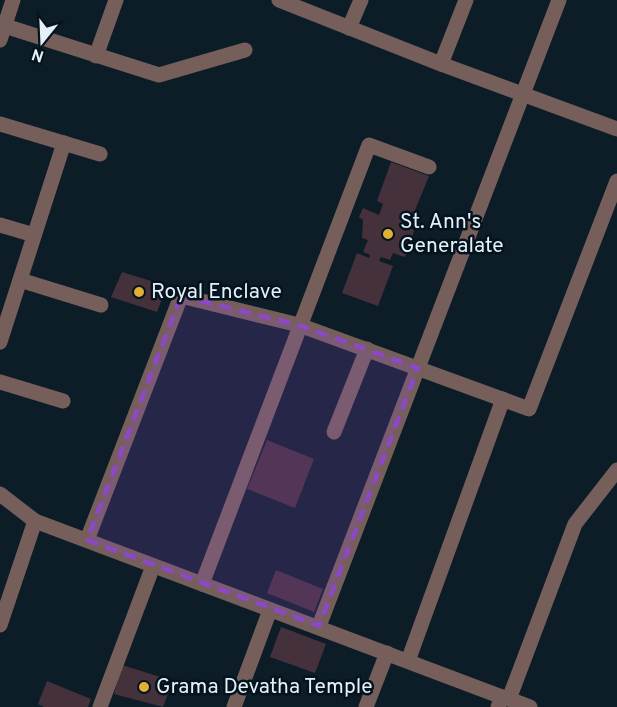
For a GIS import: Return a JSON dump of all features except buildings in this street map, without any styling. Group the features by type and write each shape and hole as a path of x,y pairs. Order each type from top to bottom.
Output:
{"street":[{"path":"13,0 2,33 96,56 159,75 245,50"},
{"path":"96,56 116,0"},
{"path":"279,0 441,64 617,129"},
{"path":"349,28 361,0"},
{"path":"441,64 466,0"},
{"path":"319,626 559,0"},
{"path":"0,124 100,154"},
{"path":"0,342 64,143"},
{"path":"202,584 369,145 429,167"},
{"path":"87,540 181,296 299,325 529,409 617,181"},
{"path":"0,225 34,235"},
{"path":"20,280 100,305"},
{"path":"334,432 367,350"},
{"path":"0,382 63,401"},
{"path":"408,661 502,399"},
{"path":"503,701 575,524 617,470"},
{"path":"0,494 35,521 387,652 503,701 530,707"},
{"path":"0,625 35,521"},
{"path":"100,707 153,566"},
{"path":"234,707 270,610"},
{"path":"366,707 387,652"}],"highlighted area":[{"path":"181,296 299,325 418,368 319,626 87,540"}],"place":[{"name":"St. Ann's Generalate","path":"388,234"},
{"name":"Royal Enclave","path":"139,292"},
{"name":"Grama Devatha Temple","path":"144,687"}]}
